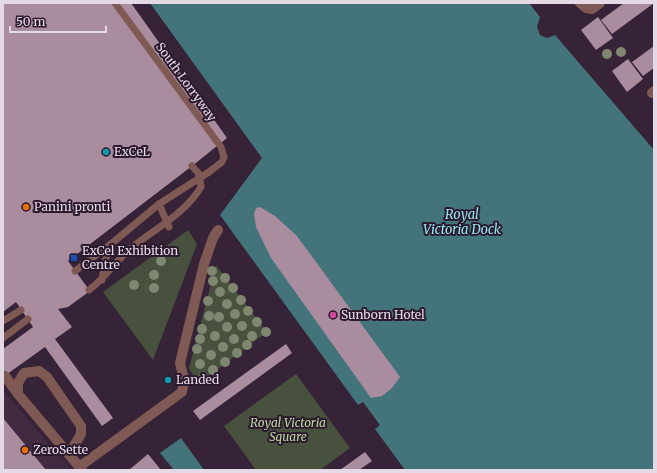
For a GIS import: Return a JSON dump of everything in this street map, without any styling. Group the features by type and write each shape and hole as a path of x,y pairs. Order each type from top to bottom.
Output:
{"street":[{"path":"580,3 586,8 592,9 600,3"},
{"path":"4,376 81,468 182,392 184,380 180,363 204,264 213,238 218,230"},
{"path":"18,394 18,383 24,373 39,371 47,377 81,426 81,434 69,454"}],"lane":[{"name":"South Lorryway","path":"115,3 221,147 224,157 222,162 209,172 159,204"},
{"path":"89,290 102,281 121,258 181,212 193,200 201,187 199,174 192,166"},
{"path":"75,271 111,244 159,204 169,227"},
{"path":"102,281 105,261 111,244"},
{"path":"3,321 18,312"},
{"path":"3,338 28,319"}],"shaded area":[{"path":"3,390 71,470 3,470"}],"green space":[{"path":"188,230 197,244 153,360 103,292"},
{"path":"216,265 267,332 198,384 189,368"},
{"name":"Royal Victoria Square","path":"296,374 350,448 320,470 256,470 224,426"}],"water":[{"name":"Royal Victoria Dock","path":"150,3 529,3 540,17 537,27 540,35 547,38 555,35 654,150 654,470 405,470 375,429 380,425 363,402 358,405 220,215 262,158"},
{"path":"181,438 204,470 174,470 160,453"}],"building":[{"name":"ExCeL","path":"3,3 131,3 227,138 68,261 90,291 68,307 58,309 72,327 55,339 113,418 102,426 45,347 3,377 3,349 33,327 16,302 3,312"},
{"path":"624,3 654,3 612,34 601,20"},
{"path":"598,17 613,38 596,50 581,30"},
{"path":"654,46 654,68 643,76 632,62"},
{"path":"628,59 643,79 627,92 612,71"},
{"name":"Sunborn Hotel","path":"260,207 275,216 297,236 400,377 392,388 382,396 371,398 271,258 256,227 254,214 256,208"},
{"path":"286,344 292,353 200,420 193,411"},
{"path":"3,418 46,470 3,470"},
{"path":"365,452 372,461 359,470 340,470"},
{"path":"148,454 161,470 129,470"}],"place":[{"name":"ExCeL","path":"106,152"},
{"name":"Panini pronti","path":"26,207"},
{"name":"ExCel Exhibition Centre","path":"74,258"},
{"name":"Sunborn Hotel","path":"333,315"},
{"name":"Landed","path":"168,380"},
{"name":"ZeroSette","path":"25,450"}]}
